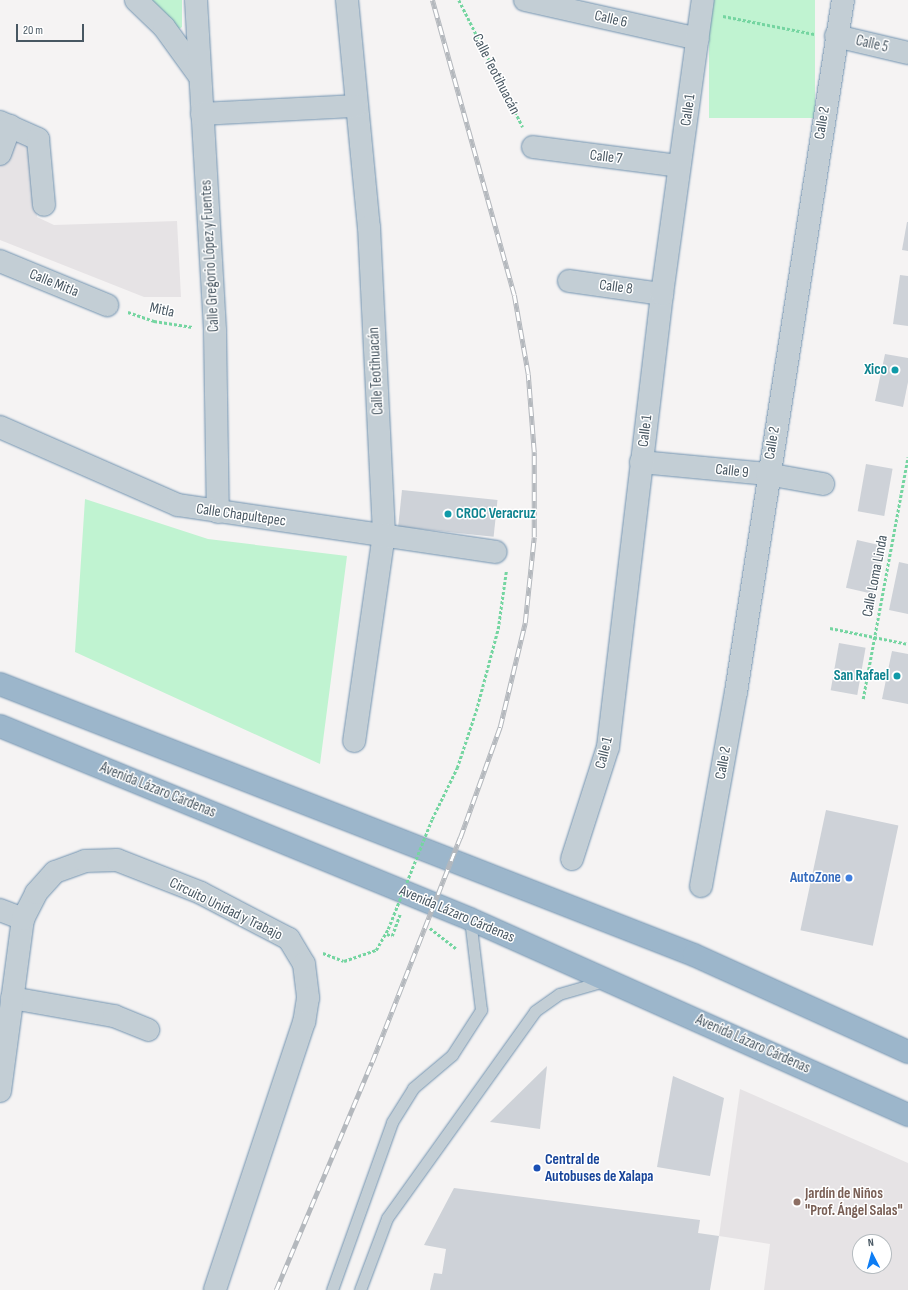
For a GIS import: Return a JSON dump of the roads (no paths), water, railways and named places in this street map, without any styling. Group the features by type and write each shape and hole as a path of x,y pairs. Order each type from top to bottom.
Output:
{"highway":[{"path":"0,684 694,955 908,1052"},
{"name":"Avenida Lázaro Cárdenas","path":"0,726 470,919 610,979 908,1115"}],"street":[{"path":"136,0 164,26 198,74"},
{"name":"Calle Gregorio López y Fuentes","path":"196,0 198,74 202,114 215,330 218,512"},
{"name":"Calle Teotihuacán","path":"347,0 356,106 369,227 384,534 354,741"},
{"name":"Calle 6","path":"525,0 698,39"},
{"name":"Calle 1","path":"572,859 608,747 662,294 703,0"},
{"name":"Calle 2","path":"701,886 736,692 767,474 835,41 843,0"},
{"name":"Calle 5","path":"835,41 908,52"},
{"path":"202,114 356,106"},
{"path":"0,154 5,124 38,139 44,205"},
{"name":"Calle 7","path":"534,147 679,166"},
{"name":"Calle Mitla","path":"0,261 107,305"},
{"name":"Calle 8","path":"569,281 662,294"},
{"name":"Calle Chapultepec","path":"0,427 178,506 384,534 496,552"},
{"name":"Calle 9","path":"641,462 767,474 823,484"},
{"name":"Circuito Unidad y Trabajo","path":"0,1091 23,919 36,893 55,872 85,861 117,860 201,894 289,939 304,964 308,998 304,1022 214,1290"},
{"path":"0,910 23,919"},
{"path":"12,998 114,1016 148,1030"}],"lane":[{"path":"332,1290 392,1122 413,1088 452,1055 481,1010 470,919"},
{"path":"360,1290 387,1218 535,1010 559,994 610,979"}],"railway":[{"path":"276,1290 372,1062 460,838 500,727 525,623 534,537 534,452 528,374 514,295 432,0"}],"place":[{"name":"Xico","path":"895,370"},
{"name":"CROC Veracruz","path":"448,514"},
{"name":"San Rafael","path":"897,676"},
{"name":"AutoZone","path":"849,878"},
{"name":"Central de Autobuses de Xalapa","path":"537,1168"},
{"name":"Jardín de Niños \"Prof. Ángel Salas\"","path":"797,1202"}]}
